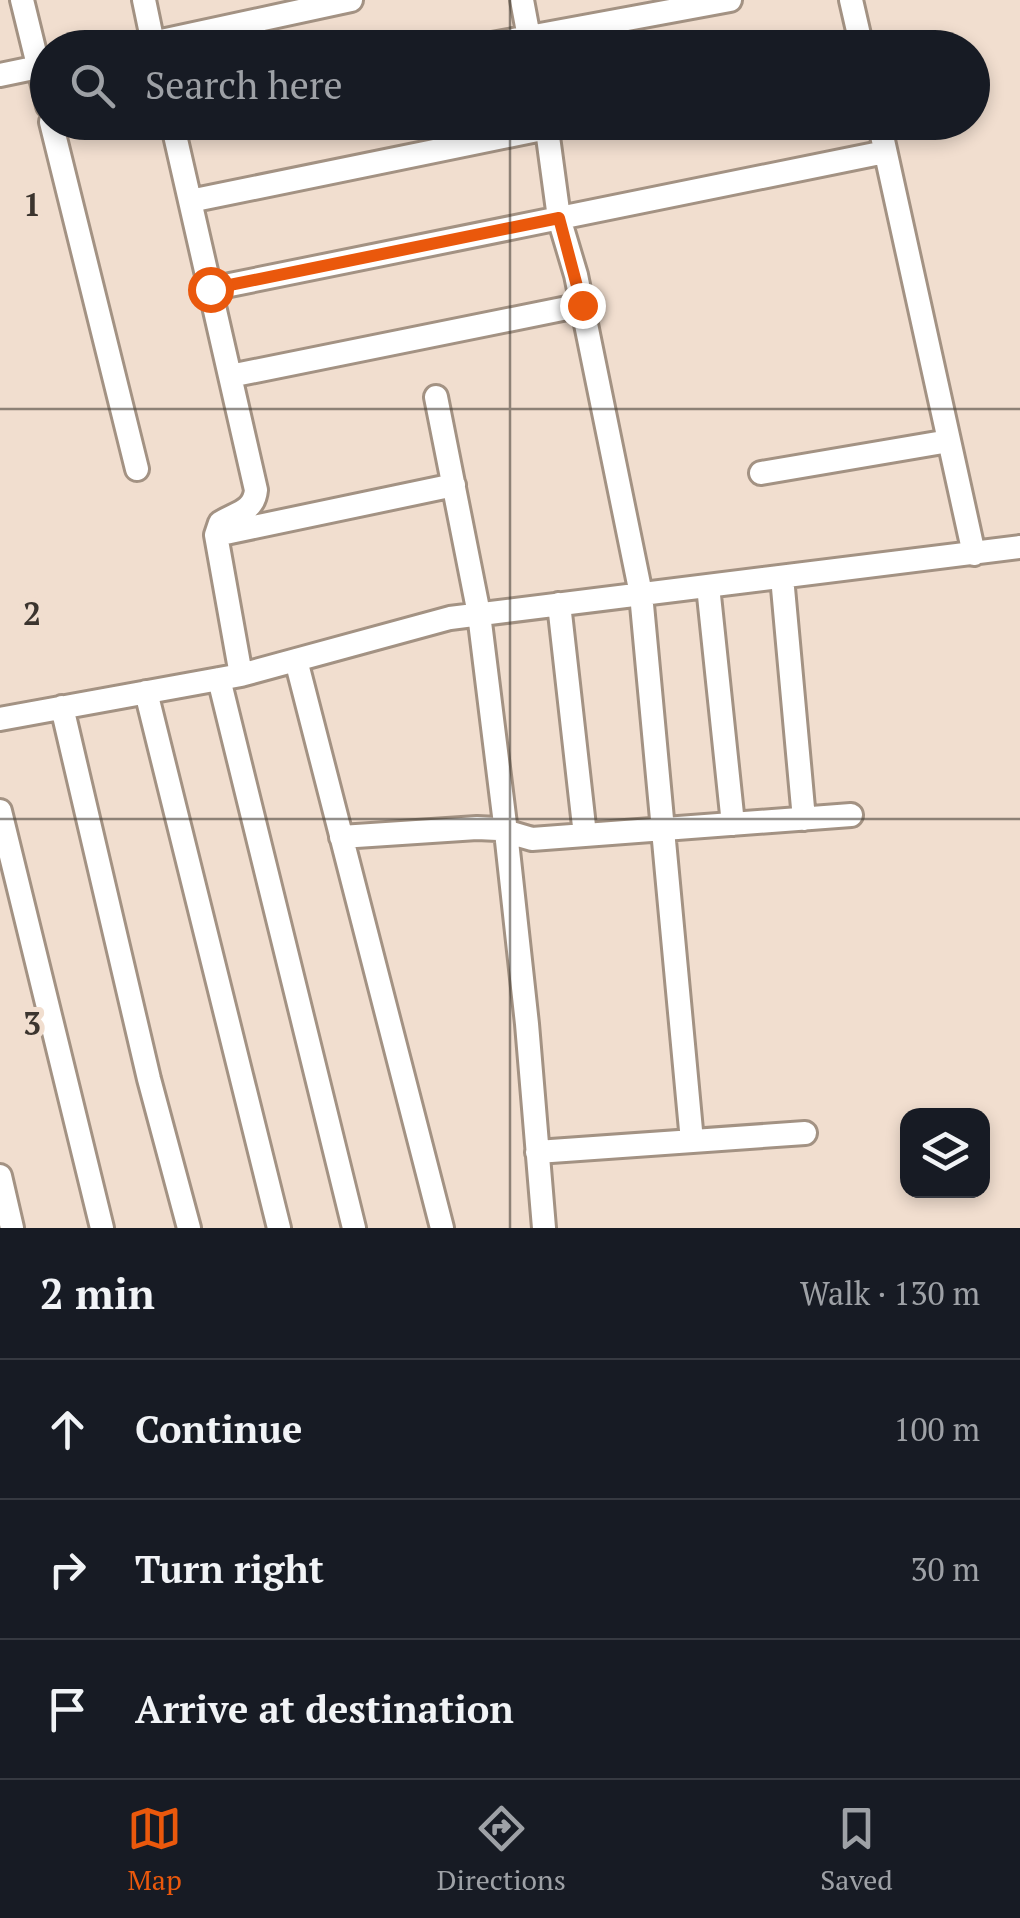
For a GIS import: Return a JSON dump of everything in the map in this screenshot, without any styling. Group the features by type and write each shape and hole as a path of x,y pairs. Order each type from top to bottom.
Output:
{"street":[{"path":"22,0 32,30"},
{"path":"144,0 151,30"},
{"path":"220,30 351,0"},
{"path":"522,0 528,30"},
{"path":"587,30 730,0"},
{"path":"851,0 858,30"},
{"path":"0,75 30,69"},
{"path":"56,140 137,469"},
{"path":"176,140 256,497 244,512 220,523 216,535 230,677 354,1228"},
{"path":"190,201 476,140"},
{"path":"548,140 559,218 582,305 641,594 692,1141"},
{"path":"883,140 974,554"},
{"path":"210,289 885,152"},
{"path":"230,376 582,305"},
{"path":"436,398 479,614 527,1024 544,1228"},
{"path":"761,473 949,441"},
{"path":"216,535 454,486"},
{"path":"0,719 230,677 450,618 1020,547"},
{"path":"782,576 804,819"},
{"path":"708,586 733,824"},
{"path":"559,604 585,835"},
{"path":"296,660 442,1228"},
{"path":"146,692 279,1228"},
{"path":"62,707 149,1079 189,1228"},
{"path":"0,811 102,1228"},
{"path":"341,837 477,828 498,829 532,839 851,816"},
{"path":"538,1152 805,1133"},
{"path":"0,1176 12,1228"}],"route":[{"path":"210,289 559,218 582,305"}]}
